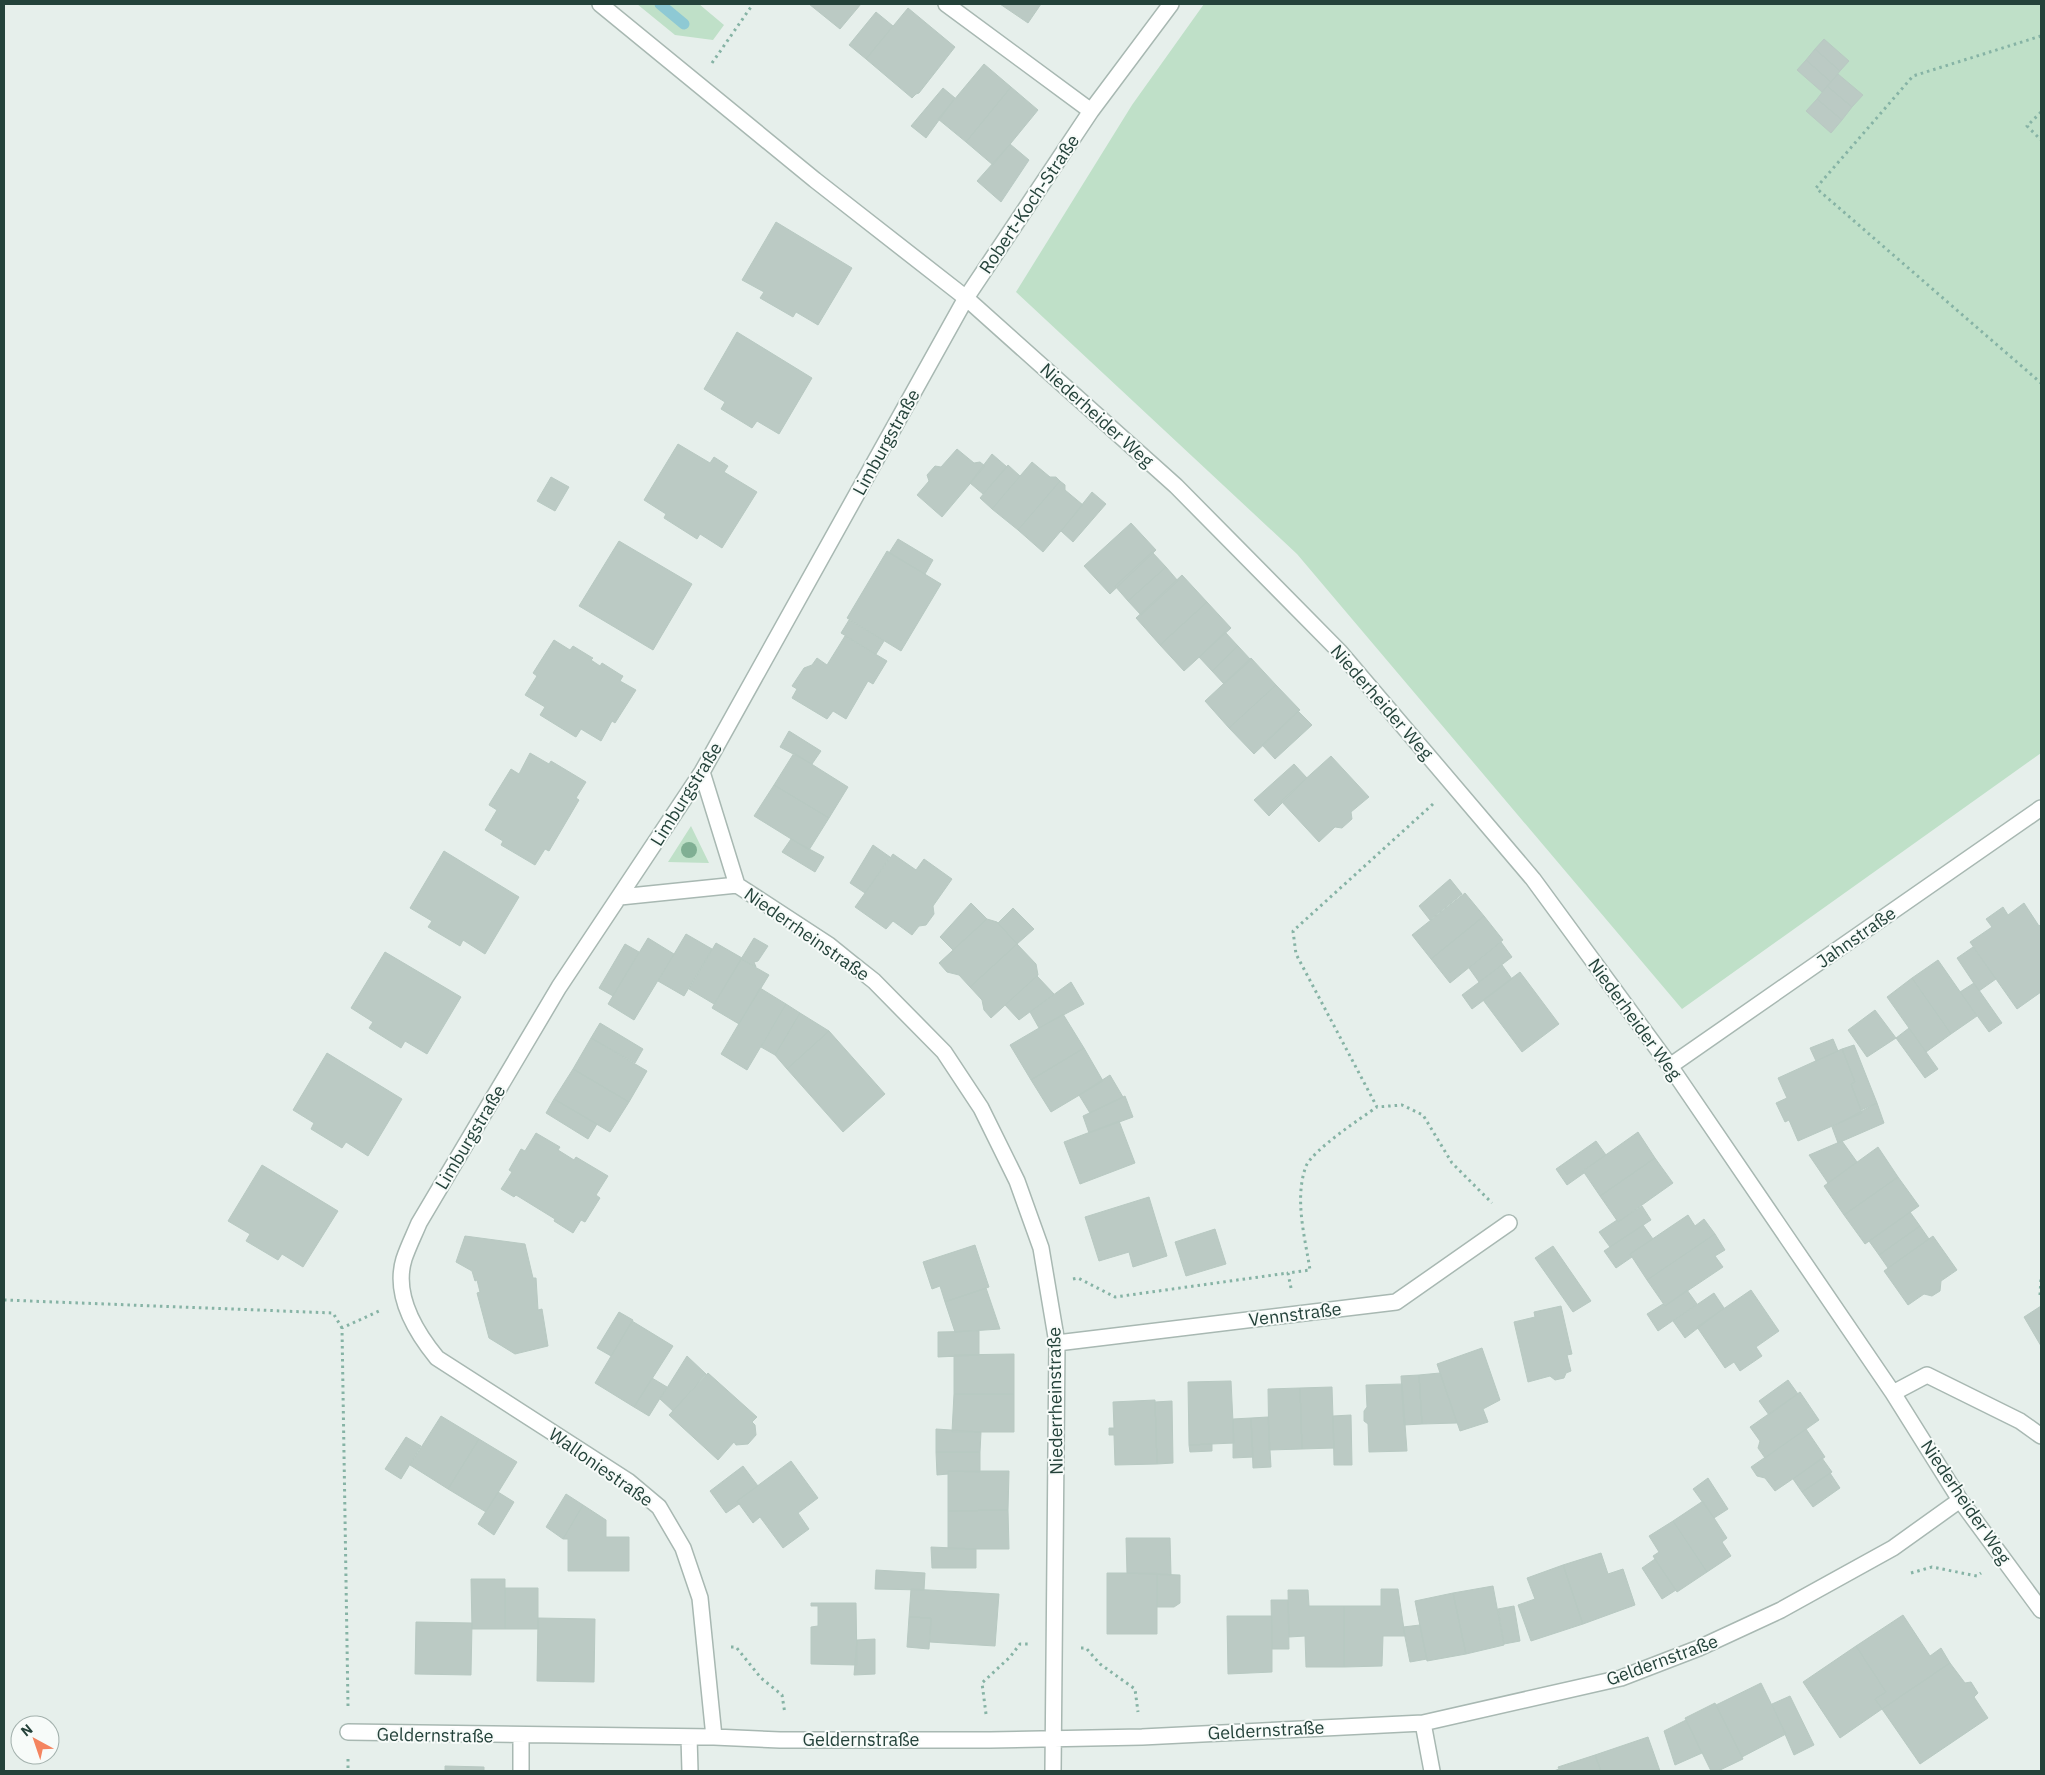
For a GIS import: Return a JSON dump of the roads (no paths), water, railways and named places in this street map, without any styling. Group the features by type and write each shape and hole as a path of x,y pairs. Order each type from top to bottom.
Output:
{"street":[{"name":"Niederheider Weg","path":"600,4 815,180 966,298 1176,486 1340,652 1533,879 1670,1066 1893,1393 1960,1500 2041,1610"},
{"path":"946,4 1091,111"},
{"name":"Robert-Koch-Straße","path":"966,298 1091,111 1171,4"},
{"name":"Limburgstraße","path":"402,1285 404,1260 419,1223 559,987 620,898 702,772 966,298"},
{"name":"Niederrheinstraße","path":"702,772 737,884 829,945 874,981 944,1052 981,1108 1017,1181 1041,1248 1049,1284 1057,1343 1053,1771"},
{"name":"Jahnstraße","path":"1670,1066 2041,808"},
{"name":"Niederrheinstraße","path":"620,898 737,884"},
{"name":"Vennstraße","path":"1057,1343 1396,1302 1509,1223"},
{"name":"Walloniestraße","path":"402,1285 413,1324 437,1358 628,1481 659,1507 683,1548 700,1598 714,1737"},
{"path":"1893,1393 1927,1375 2020,1421 2041,1436"},
{"name":"Geldernstraße","path":"348,1732 790,1739 1054,1738 1142,1737 1422,1723 1621,1678 1699,1648 1781,1610 1893,1548 1960,1500"},
{"path":"1422,1723 1432,1771"},
{"path":"521,1736 521,1771"},
{"path":"690,1737 690,1771"}],"waterway":[{"path":"660,4 684,24"}]}
